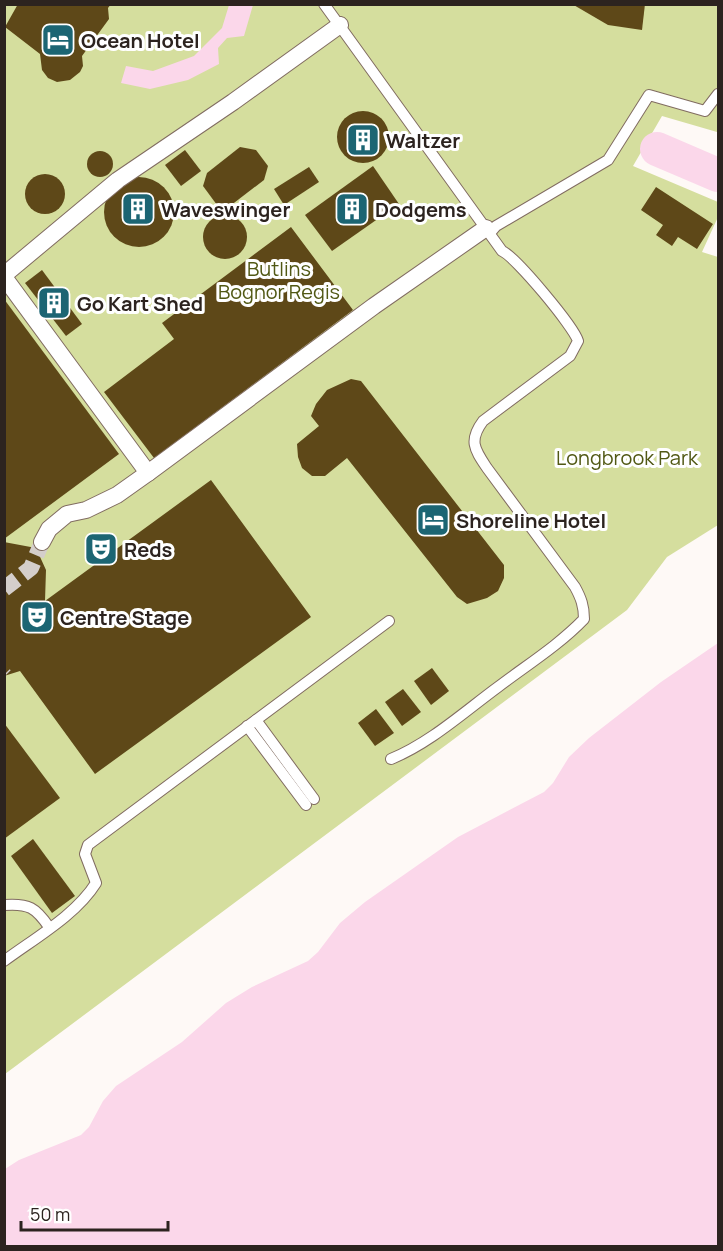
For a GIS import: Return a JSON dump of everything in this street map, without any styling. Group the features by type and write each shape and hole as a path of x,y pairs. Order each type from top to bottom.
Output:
{"street":[{"path":"148,473 4,276 118,180 233,102 340,25"},
{"path":"42,543 49,529 67,514 86,510 117,495 374,306 488,230"}],"lane":[{"path":"324,4 502,251 509,254 571,327 579,342 570,356 483,421 476,430 473,440 477,453 487,468 575,587 582,600 584,619 563,638 431,737 406,753 391,759"},
{"path":"488,230 608,160 649,95 705,111 718,94"},
{"path":"4,961 88,896 96,883 84,854 88,845 389,621"},
{"path":"251,723 310,802"},
{"path":"4,905 24,905 33,908 49,927"}],"green space":[{"name":"Butlins Bognor Regis","path":"5,5 718,5 717,132 662,116 633,166 718,202 718,217 702,252 718,257 718,525 667,557 627,610 5,1074"}],"shaded area":[{"path":"229,5 253,5 244,36 227,38 218,48 219,64 188,80 150,89 121,83 126,66 153,71 194,56 222,28"},
{"path":"718,643 718,1246 5,1246 5,1169 19,1160 81,1135 89,1127 103,1101 116,1086 182,1042 226,1003 252,987 308,961 318,952 340,923 365,902 458,837 544,792 553,783 569,757 589,738 661,682"}],"building":[{"name":"Ocean Hotel","path":"18,4 111,4 108,8 109,19 82,56 83,66 80,72 70,80 57,82 48,78 42,70 40,54 5,27"},
{"path":"572,4 645,4 642,30 608,25"},
{"name":"Waltzer","path":"358,111 368,111 378,115 385,122 389,137 385,152 378,159 368,163 358,163 348,159 341,152 337,142 337,132 341,122 348,115"},
{"path":"240,147 256,150 268,166 264,180 230,206 217,205 203,186 207,173"},
{"path":"185,150 201,171 181,186 165,165"},
{"path":"100,151 109,155 113,164 109,173 100,177 91,173 87,164 91,155"},
{"name":"Dodgems","path":"373,166 399,204 332,251 305,215"},
{"path":"309,167 319,182 284,205 274,189"},
{"path":"45,174 59,180 65,194 59,208 45,214 31,208 25,194 31,180"},
{"name":"Waveswinger","path":"139,177 158,183 168,193 174,212 168,231 158,241 139,247 120,241 110,231 104,212 110,193 120,183"},
{"path":"656,187 713,224 697,249 678,237 672,246 656,235 663,225 641,210"},
{"path":"225,215 240,222 247,237 240,252 225,259 210,252 203,237 210,222"},
{"path":"291,227 353,310 154,458 104,392 174,339 162,323"},
{"name":"Go Kart Shed","path":"42,270 82,324 66,336 25,283"},
{"path":"4,299 119,454 4,539"},
{"name":"Shoreline Hotel","path":"351,379 361,381 504,565 504,578 498,591 487,598 467,604 457,597 347,458 325,476 312,476 302,468 297,444 319,426 311,416 316,404 327,390"},
{"path":"211,480 311,617 95,774 20,671 4,676 4,542 36,548 46,570 45,601"},
{"path":"432,668 449,691 431,705 414,681"},
{"path":"403,689 421,712 402,726 385,702"},
{"path":"376,709 394,733 375,746 358,723"},
{"path":"4,723 60,798 4,839"},
{"path":"33,839 75,896 52,913 11,856"}],"waterway":[{"path":"657,149 718,175"}],"tunnel":[{"path":"4,589 31,568 42,542"}],"place":[{"name":"Ocean Hotel","path":"58,40"},
{"name":"Waltzer","path":"363,140"},
{"name":"Waveswinger","path":"138,209"},
{"name":"Dodgems","path":"352,209"},
{"name":"Go Kart Shed","path":"54,303"},
{"name":"Shoreline Hotel","path":"433,520"},
{"name":"Reds","path":"101,549"},
{"name":"Centre Stage","path":"37,617"}],"park label":[{"name":"Longbrook Park","path":"627,457"}]}
